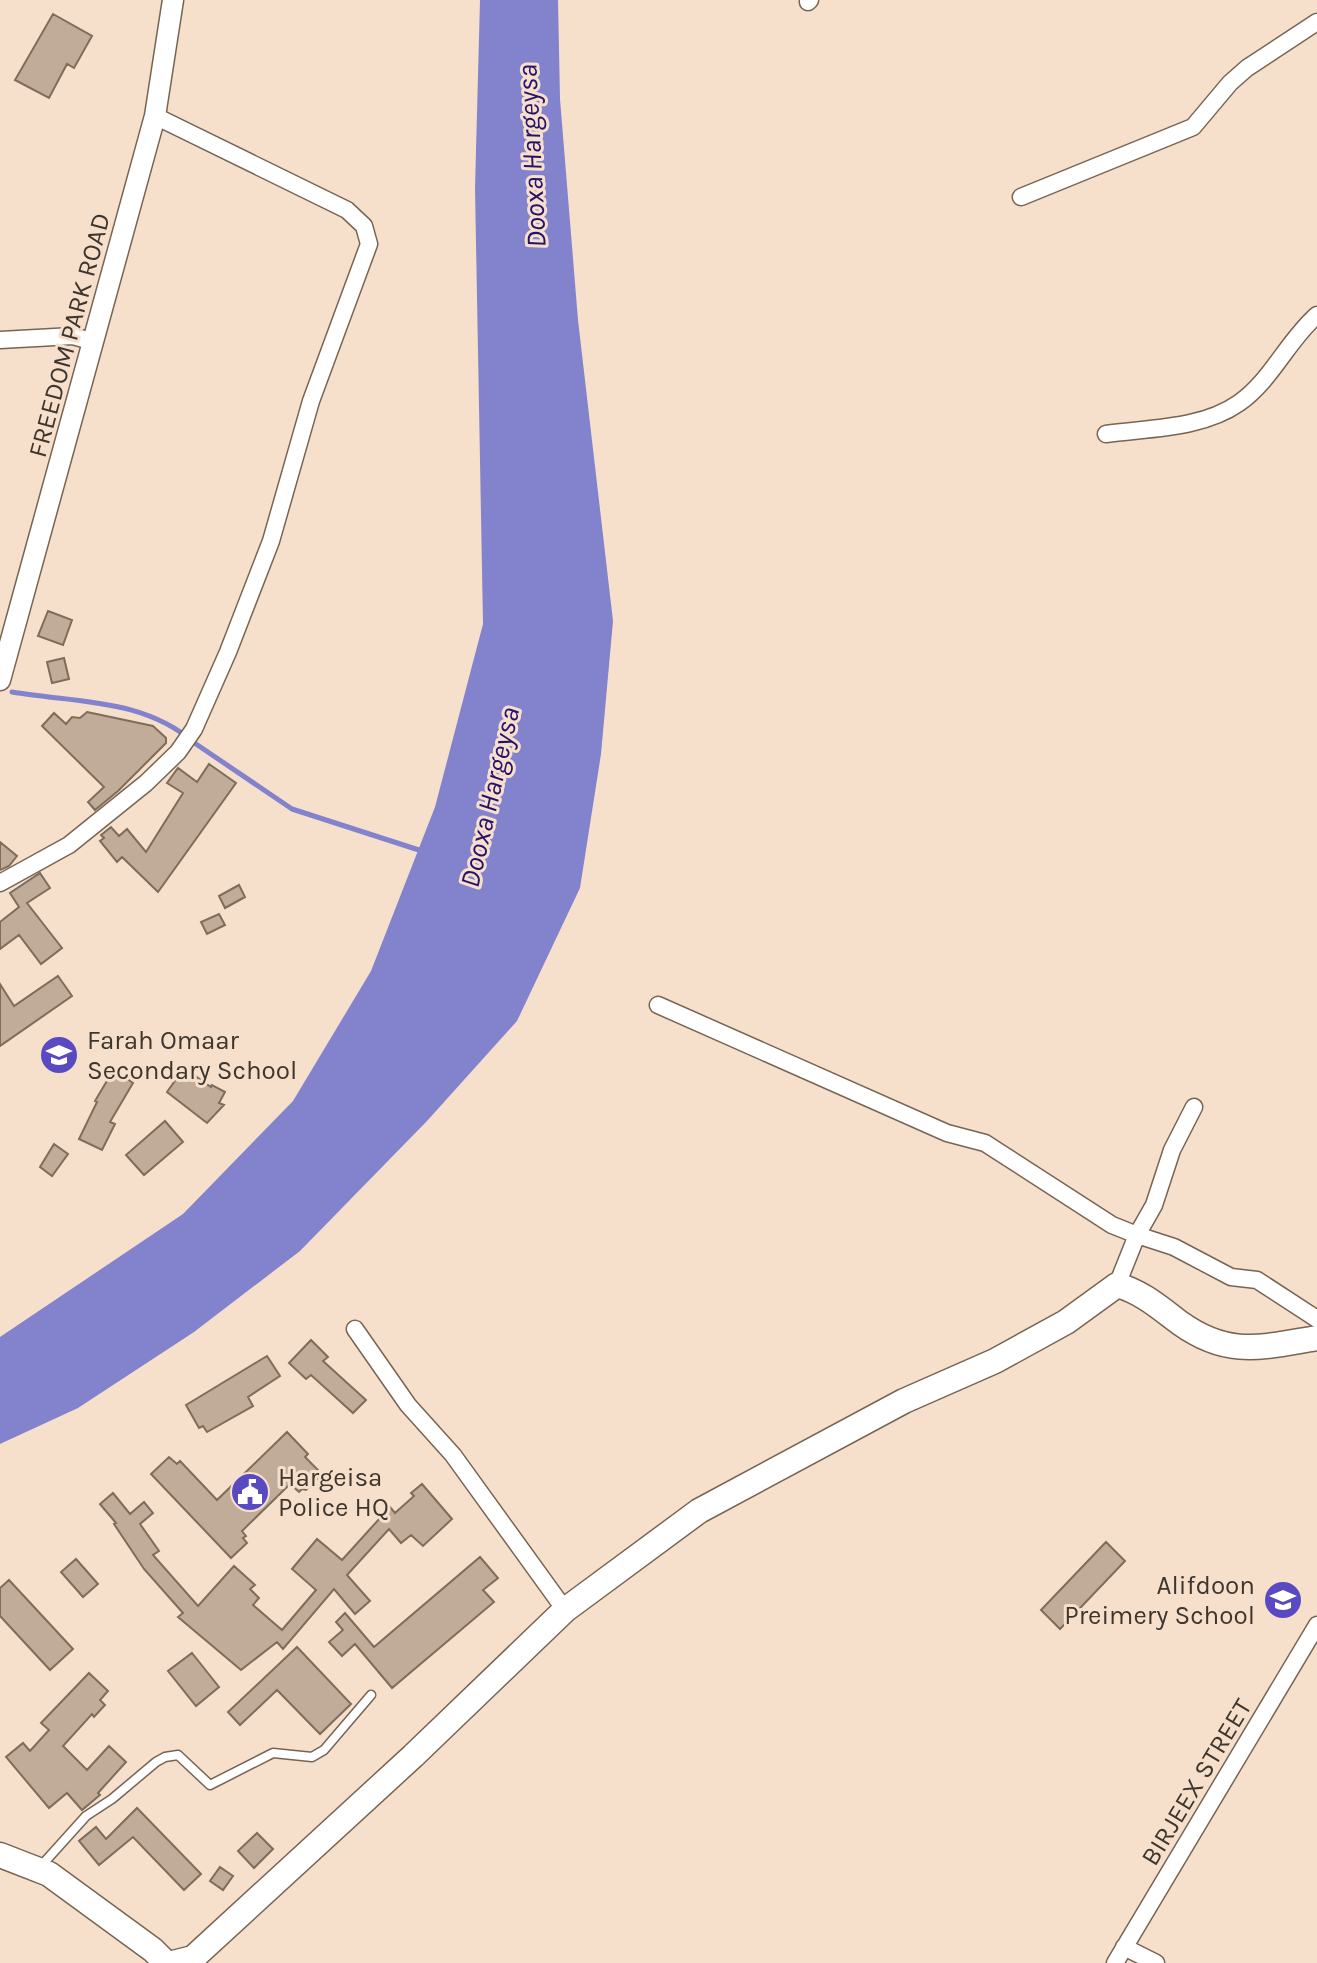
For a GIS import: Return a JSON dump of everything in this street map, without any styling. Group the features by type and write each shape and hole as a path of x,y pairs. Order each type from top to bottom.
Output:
{"main road":[{"path":"173,1963 193,1958 413,1756 565,1610 699,1511 904,1401 995,1361 1066,1322 1117,1285 1135,1290 1191,1331 1220,1345 1256,1347 1317,1338"},
{"path":"0,1855 38,1870 78,1894 166,1963"}],"street":[{"name":"FREEDOM PARK ROAD","path":"0,680 155,116 173,0"},
{"path":"1021,197 1193,127 1230,83 1247,68 1317,22"},
{"path":"0,883 69,845 146,783 178,752 194,729 271,541 311,401 369,244 364,226 347,210 155,116"},
{"path":"1106,434 1198,422 1238,404 1258,384 1302,328 1317,315"},
{"path":"0,340 73,336 94,342"},
{"path":"658,1005 947,1133 985,1143 1112,1225 1174,1247 1231,1277 1257,1280 1317,1319"},
{"path":"1117,1285 1137,1235 1154,1205 1172,1150 1194,1107"},
{"path":"355,1329 408,1405 453,1455 565,1610"},
{"name":"BIRJEEX STREET","path":"1115,1963 1317,1625"},
{"path":"1124,1947 1156,1963"}],"lane":[{"path":"38,1870 86,1816 165,1757 178,1755 185,1759 210,1785 273,1753 312,1757 324,1750 371,1695"}],"water":[{"name":"Dooxa Hargeysa","path":"480,0 558,0 560,99 578,320 613,621 601,754 580,888 517,1021 427,1121 300,1251 194,1332 78,1408 0,1444 0,1337 183,1214 293,1101 371,971 435,807 483,624 475,188"}],"building":[{"path":"53,14 92,36 74,68 67,64 49,98 15,80"},
{"path":"48,611 72,620 63,645 38,636"},
{"path":"64,658 69,679 52,683 47,662"},
{"path":"87,712 153,726 166,738 166,743 95,810 88,802 104,787 42,726 54,713 66,724 72,717 80,718"},
{"path":"209,764 236,783 158,892 122,857 117,862 100,841 104,838 101,835 111,827 119,836 127,829 146,852 183,793 167,783 178,768 197,782"},
{"path":"0,842 17,856 9,866 0,870"},
{"path":"40,873 50,888 27,903 62,948 41,964 19,935 0,949 0,922 19,907 10,893"},
{"path":"239,885 245,897 225,908 219,896"},
{"path":"219,914 225,925 207,934 201,922"},
{"path":"58,976 72,996 0,1046 0,984 14,1006"},
{"path":"184,1068 211,1087 225,1092 219,1103 224,1105 207,1123 167,1092"},
{"path":"114,1069 133,1083 110,1122 115,1124 102,1150 79,1139 95,1101"},
{"path":"165,1121 183,1142 144,1175 126,1155"},
{"path":"54,1144 68,1154 52,1176 40,1167"},
{"path":"311,1340 328,1357 323,1361 366,1400 353,1413 311,1375 306,1379 289,1363"},
{"path":"267,1356 280,1376 248,1397 253,1406 207,1432 203,1426 199,1428 186,1405"},
{"path":"287,1432 308,1454 305,1457 318,1470 317,1479 306,1490 299,1492 290,1484 242,1531 247,1543 231,1558 151,1474 169,1457 177,1464 180,1461 217,1500"},
{"path":"422,1484 452,1519 423,1546 411,1535 401,1543 389,1529 347,1575 370,1601 355,1614 334,1589 283,1649 277,1642 241,1670 178,1617 183,1613 144,1569 116,1523 100,1504 113,1493 130,1514 144,1502 153,1513 140,1524 159,1551 153,1555 198,1606 234,1566 255,1585 250,1589 259,1598 253,1605 282,1630 316,1590 292,1569 317,1539 342,1560 390,1507 395,1513"},
{"path":"1106,1542 1125,1561 1060,1629 1041,1610"},
{"path":"480,1557 498,1578 483,1590 494,1602 392,1688 355,1644 342,1656 329,1642 343,1630 336,1622 345,1613 374,1647"},
{"path":"76,1559 98,1584 83,1597 61,1572"},
{"path":"9,1580 73,1649 50,1670 0,1616 0,1588"},
{"path":"297,1647 351,1704 320,1734 277,1690 240,1725 228,1712"},
{"path":"192,1653 219,1687 196,1706 168,1671"},
{"path":"89,1673 108,1691 100,1700 105,1705 94,1717 92,1714 63,1746 87,1770 109,1746 126,1762 98,1793 100,1795 82,1810 67,1793 49,1808 6,1757 23,1743 30,1751 49,1730 41,1723"},
{"path":"137,1808 201,1874 184,1890 133,1837 99,1865 79,1841 96,1827 106,1839"},
{"path":"257,1833 273,1849 254,1868 238,1851"},
{"path":"220,1867 233,1876 223,1890 210,1881"}],"waterway":[{"path":"12,692 109,705 154,718 176,729 292,809 422,851"}],"place":[{"name":"Farah Omaar Secondary School","path":"59,1055"},
{"name":"Hargeisa Police HQ","path":"250,1492"},
{"name":"Alifdoon Preimery School","path":"1283,1600"}]}
